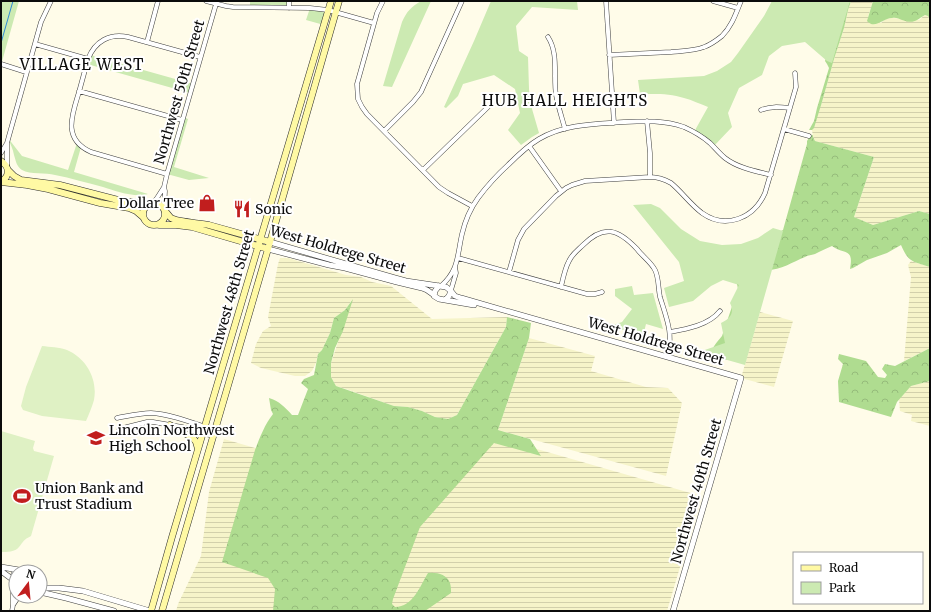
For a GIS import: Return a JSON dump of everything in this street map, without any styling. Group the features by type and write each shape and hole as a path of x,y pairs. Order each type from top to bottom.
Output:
{"main road":[{"name":"Northwest 48th Street","path":"151,611 330,1"},
{"name":"Northwest 48th Street","path":"162,611 339,1"},
{"path":"1,161 15,177 21,180 60,185 122,201 159,204 165,210 165,217 159,225 154,226 150,225 136,211 129,208 100,203 48,189 1,182"},
{"path":"1,182 7,176 7,168"},
{"path":"143,217 145,208 151,204"},
{"name":"West Holdrege Street","path":"165,210 170,218 177,221 205,224 270,242"},
{"name":"West Holdrege Street","path":"159,225 192,227 268,248"},
{"path":"170,425 193,438 198,449"}],"street":[{"path":"7,168 7,143 26,72 43,17 51,1"},
{"path":"147,42 158,1"},
{"path":"206,1 233,7 310,8 328,10 374,23"},
{"path":"289,1 289,8"},
{"path":"383,1 377,13 358,80 358,96 364,109 442,189 472,206"},
{"path":"384,131 419,95 462,1"},
{"path":"606,1 614,123"},
{"path":"713,1 738,8"},
{"path":"609,55 683,51 704,47 716,41 728,29 734,19 741,1"},
{"name":"Northwest 50th Street","path":"151,204 164,187 216,4"},
{"path":"167,174 90,152 77,142 74,137 71,119 88,59 97,45 109,37 124,36 200,57"},
{"path":"548,37 552,42 554,51 556,95 565,129"},
{"path":"35,44 88,59"},
{"path":"1,64 26,72"},
{"path":"509,272 518,240 524,229 562,191 572,185 585,181 650,176 662,178 671,183 698,210 712,218 721,220 737,219 752,212 761,202 765,193 796,87 795,73"},
{"path":"79,91 182,120"},
{"path":"423,170 488,107"},
{"path":"761,110 768,107 790,108"},
{"path":"647,121 650,153 650,176"},
{"path":"456,266 450,276 436,290 434,295 437,298 445,300 450,294 456,272 463,228 472,206 490,183 529,146 540,138 565,129 579,126 614,123 647,121 667,122 686,128 705,139 733,163 770,175"},
{"path":"784,129 808,136"},
{"path":"1,153 7,143"},
{"path":"529,146 562,191"},
{"name":"Northwest 50th Street","path":"164,187 165,210"},
{"path":"561,287 570,258 589,238 605,232 621,235 629,241 655,271 670,332 668,357"},
{"name":"West Holdrege Street","path":"270,242 395,278 440,286"},
{"name":"West Holdrege Street","path":"268,248 329,266 345,268 422,288 434,295"},
{"path":"458,258 587,294 602,292"},
{"path":"440,286 451,290"},
{"name":"West Holdrege Street","path":"451,290 458,297 741,378"},
{"name":"West Holdrege Street","path":"445,300 495,308"},
{"path":"670,332 690,328 704,323 711,320 720,311"},
{"name":"Northwest 40th Street","path":"673,611 741,378"},
{"path":"117,418 142,414 159,414 172,417 204,430 213,436"},
{"path":"119,429 147,422 204,430 215,430"},
{"path":"48,586 53,588"},
{"path":"48,588 83,591 151,611"},
{"path":"48,593 114,611"},
{"path":"12,611 13,605"}],"shaded area":[{"path":"851,1 873,1 868,17 881,23 886,19 892,18 919,20 925,15 928,16 930,20 930,214 919,211 873,225 854,217 874,157 815,141 813,137 812,130 822,102"},
{"path":"280,258 288,258 391,286 432,319 507,317 506,327 457,415 448,419 435,417 422,411 408,407 394,406 336,386 331,377 331,363 352,300 345,310 334,318 330,333 322,350 318,354 312,371 305,376 295,376 261,368 251,363 256,344 263,331 271,326 268,317"},
{"path":"911,261 930,267 930,348 904,361 911,277 908,265"},
{"path":"760,312 793,321 774,387 741,378"},
{"path":"529,338 595,356 591,371 646,387 668,388 682,403 666,476 498,430"},
{"path":"930,381 930,426 911,421 912,415 900,411 899,399 911,386"},
{"path":"321,387 701,496 667,611 176,611 201,556 209,492 224,439 300,461"}],"green space":[{"path":"1,1 19,1 1,65"},
{"path":"250,1 289,1 289,8 250,8"},
{"path":"421,1 431,1 392,87 383,86 402,22 410,10"},
{"path":"491,1 577,1 578,10 532,7 516,26 519,51 528,57 530,102 539,133 521,145 508,130 520,113 515,89 494,75 463,84 458,96 446,108 444,107"},
{"path":"772,1 850,1 832,63 827,61 805,42 782,46 769,56 762,75 739,88 728,113 732,127 713,147 694,132 708,107 679,96 640,94 638,80 704,76 717,71 731,62 764,16"},
{"path":"843,1 851,1 814,128 809,130 814,121 829,68 825,61"},
{"path":"873,1 930,1 930,20 928,16 925,15 912,22 897,18 889,18 876,24 870,23 867,21"},
{"path":"310,8 328,10 324,25 306,20"},
{"path":"90,55 193,84 190,93 87,64"},
{"path":"183,117 188,119 174,167 209,178 189,180 167,174"},
{"path":"813,135 815,141 874,157 854,217 873,225 919,211 930,214 930,267 915,262 909,258 901,245 887,253 867,260 850,269 851,257 849,254 832,246 782,267 766,270 732,358 725,360 713,358 711,353 715,344 722,336 738,289 735,274 742,247 764,236 764,234 783,230 807,141 810,136"},
{"path":"8,138 22,156 68,170 77,143 81,147 74,172 148,194 125,194 61,176 25,172 17,165"},
{"path":"651,204 660,208 681,229 700,241 722,245 741,244 758,238 773,228 783,231 745,365 699,352 725,343 721,323 727,320 732,313 730,303 739,285 723,280 711,286 693,301 669,307 664,288 684,281 679,262 633,205"},
{"path":"632,286 634,295 653,293 663,329 646,324 643,336 610,326 622,322 632,309 615,296 615,289"},
{"path":"353,299 331,363 331,377 336,386 394,406 408,407 435,417 448,419 457,415 506,327 507,317 531,323 529,338 498,430 530,439 541,456 494,443 420,527 392,604 395,607 407,604 415,595 428,573 438,573 449,580 451,593 425,611 273,611 275,589 268,578 222,562 255,450 265,426 273,414 269,398 282,405 292,415 298,415 308,389 301,383 304,379 314,375 318,354 322,350 330,333 334,318 345,310"},
{"path":"42,346 67,350 80,358 89,370 95,392 94,400 86,421 42,416 23,410 21,406 26,387"},
{"path":"930,348 930,381 911,386 897,402 891,417 839,402 838,381 843,364 838,359 839,354 866,361 878,377 885,378 887,375 882,369 885,364 895,366"},
{"name":"Union Bank and Trust Stadium","path":"1,431 35,441 33,448 34,451 54,456 31,536 17,549 6,552 1,552"}],"waterway":[{"path":"1,43 13,1"}],"place":[{"name":"Dollar Tree","path":"207,203"},
{"name":"Sonic","path":"242,209"},
{"name":"Lincoln Northwest High School","path":"96,438"},
{"name":"Union Bank and Trust Stadium","path":"22,496"}],"district":[{"name":"VILLAGE WEST","path":"82,65"},
{"name":"HUB HALL HEIGHTS","path":"565,101"}]}
